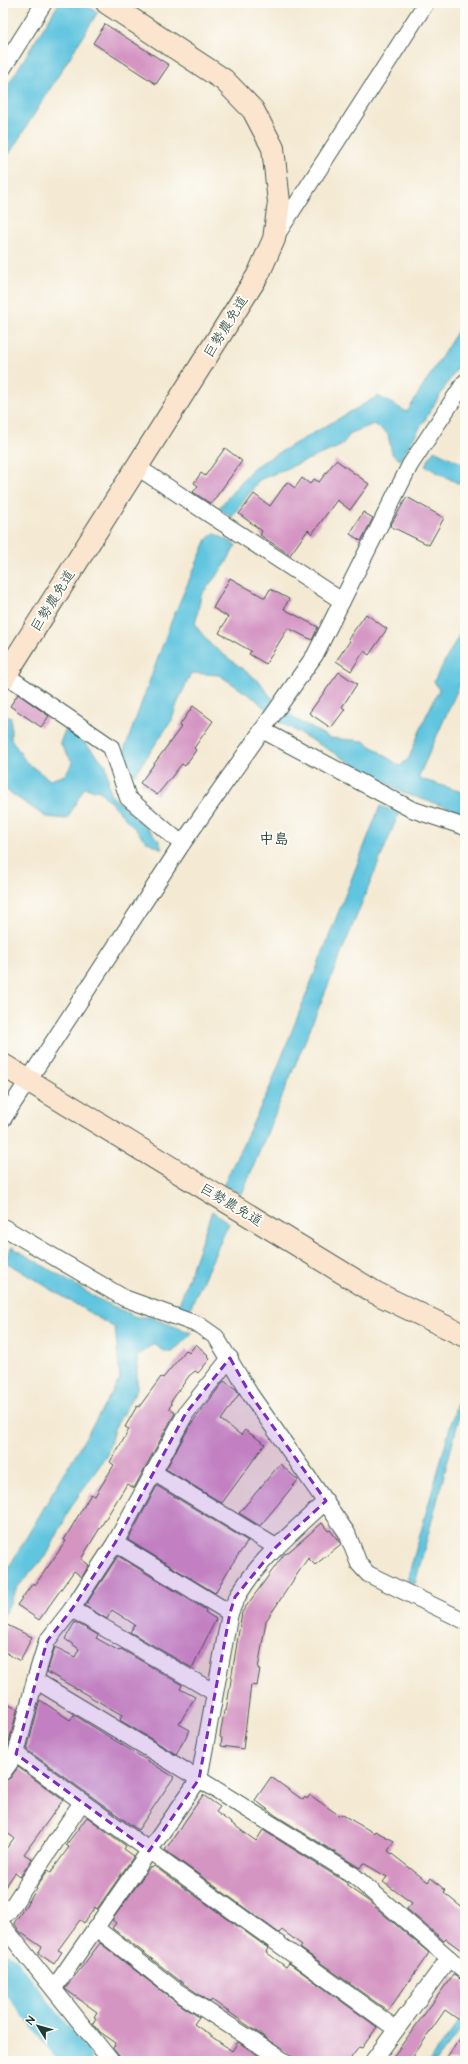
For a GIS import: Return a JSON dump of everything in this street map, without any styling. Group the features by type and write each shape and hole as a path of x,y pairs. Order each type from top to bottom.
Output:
{"street":[{"path":"3,68 44,3"},
{"name":"巨勢農免道","path":"4,677 258,275 274,239 279,202 273,148 253,110 224,80 107,3"},
{"path":"274,239 426,3"},
{"path":"3,1119 182,844 315,656 410,465 465,382"},
{"path":"137,467 342,602"},
{"path":"4,677 111,747 128,798 182,844"},
{"path":"265,725 411,809 465,827"},
{"name":"巨勢農免道","path":"3,1065 376,1293 465,1336"},
{"path":"4,1229 124,1298 198,1325 216,1337 230,1358 250,1394 347,1533 359,1564 368,1574 465,1621"},
{"path":"3,1772 16,1754 35,1680 47,1641 72,1609 114,1543 186,1413 230,1358"},
{"path":"153,1472 276,1547"},
{"path":"54,1988 199,1778 230,1613 236,1597 276,1547 326,1501"},
{"path":"114,1543 230,1613"},
{"path":"72,1609 214,1693"},
{"path":"35,1680 199,1778 353,1875 465,1972"},
{"path":"16,1754 396,2029"},
{"path":"3,1916 9,1911 82,1802"},
{"path":"3,1926 111,2061"},
{"path":"96,1928 178,1992 284,2061"},
{"path":"373,2061 449,1958"}],"highlighted area":[{"path":"230,1358 250,1394 326,1501 276,1547 235,1597 230,1613 199,1779 149,1851 16,1754 47,1641 72,1609 115,1543 186,1413"}],"water":[{"path":"59,3 81,3 98,12 3,164 3,93"},
{"path":"465,319 465,355 400,460 392,454 388,434 374,424 351,433 341,446 259,480 232,517 218,509 254,467 378,396 407,412"},
{"path":"434,450 465,465 465,487 425,466"},
{"path":"214,533 236,545 225,565 201,595 195,625 211,645 260,682 269,695 297,720 330,738 364,741 400,766 409,758 425,718 439,690 434,681 465,624 465,673 418,778 465,793 465,813 406,794 280,722 255,699 219,675 191,673 177,704 172,720 135,774 129,771 124,751 171,622 207,539"},
{"path":"3,715 11,718 11,739 26,762 50,780 65,775 73,763 60,743 65,730 83,741 106,765 110,794 158,839 162,849 146,841 100,791 84,788 67,819 46,817 3,788"},
{"path":"380,806 399,813 242,1194 223,1186 270,1087"},
{"path":"212,1211 229,1223 189,1311 178,1307"},
{"path":"12,1247 100,1300 136,1317 149,1317 192,1333 173,1352 165,1352 154,1344 137,1357 137,1389 114,1429 107,1455 72,1505 48,1553 17,1588 3,1617 3,1577 120,1379 115,1328 4,1261"},
{"path":"465,1374 465,1396 415,1584 407,1581"},
{"path":"465,2014 465,2024 436,2061 429,2061"}],"building":[{"path":"105,24 169,65 156,84 93,43"},
{"path":"225,448 242,461 211,504 193,492 198,486 194,483 201,473 205,476"},
{"path":"336,460 369,484 350,510 337,500 312,534 308,530 290,555 260,535 262,531 239,514 254,494 270,506 287,482 295,488 302,478 310,484 314,479 319,482"},
{"path":"407,497 444,518 429,545 390,526"},
{"path":"363,512 373,518 361,541 350,534"},
{"path":"230,578 265,598 270,589 289,599 284,609 318,627 312,640 288,628 266,664 249,654 251,651 219,633 228,617 213,608"},
{"path":"366,614 387,629 369,655 364,651 351,671 336,661 350,641 348,639"},
{"path":"339,672 357,684 342,707 345,709 331,728 309,713"},
{"path":"18,694 49,716 41,727 10,706"},
{"path":"193,706 213,721 194,748 196,750 185,766 182,764 157,795 140,783 181,727 179,726"},
{"path":"196,1344 208,1355 207,1356 210,1359 198,1373 195,1371 189,1376 170,1403 172,1404 169,1408 175,1413 134,1488 127,1484 81,1559 89,1565 82,1577 74,1571 39,1620 17,1605 33,1583 35,1585 66,1541 64,1540 91,1494 95,1496 114,1465 110,1462 129,1429 125,1427 137,1406 139,1407 161,1377 163,1378 186,1350 189,1353"},
{"path":"224,1381 236,1389 239,1394 221,1420 241,1435 245,1430 265,1444 222,1503 166,1469 191,1424"},
{"path":"280,1464 298,1480 260,1526 239,1513"},
{"path":"157,1486 248,1541 215,1593 128,1540"},
{"path":"322,1523 328,1531 330,1530 341,1544 315,1565 308,1558 266,1621 258,1669 260,1669 257,1686 251,1685 243,1749 221,1746 222,1738 220,1737 224,1711 226,1711 242,1612 285,1553 286,1554"},
{"path":"118,1556 206,1610 205,1612 216,1619 192,1668 130,1632 135,1625 112,1610 107,1619 85,1606"},
{"path":"75,1622 98,1635 96,1638 119,1651 121,1649 182,1685 180,1689 195,1697 179,1724 190,1730 176,1754 120,1720 122,1715 47,1672 55,1647 75,1657 79,1649 65,1639"},
{"path":"7,1625 32,1637 20,1661 3,1651 3,1633"},
{"path":"40,1700 70,1720 74,1715 174,1777 138,1830 27,1750"},
{"path":"3,1702 17,1709 18,1707 7,1750 3,1756"},
{"path":"18,1767 63,1800 24,1854 32,1859 20,1877 15,1873 3,1890 3,1853 14,1838 3,1830 3,1781 10,1778"},
{"path":"271,1777 303,1800 305,1797 307,1799 310,1795 340,1816 341,1814 374,1833 375,1831 394,1841 388,1851 428,1882 431,1878 446,1891 444,1893 465,1910 465,1953 446,1939 444,1941 407,1909 412,1903 383,1882 387,1877 363,1863 360,1868 275,1815 255,1800"},
{"path":"203,1795 220,1807 216,1812 256,1841 263,1830 347,1883 347,1886 367,1900 429,1953 388,2011 300,1948 302,1945 282,1930 279,1933 165,1850"},
{"path":"87,1817 126,1846 124,1849 134,1856 97,1909 95,1907 84,1923 80,1920 58,1950 62,1952 54,1964 38,1953 42,1947 20,1932 14,1923 48,1870 51,1872 69,1847 66,1845"},
{"path":"154,1866 268,1948 266,1952 286,1967 289,1963 377,2027 362,2048 359,2047 349,2061 298,2061 212,2000 210,2002 184,1984 112,1928 116,1923 112,1920 150,1867 152,1868"},
{"path":"100,1943 172,1999 199,2017 194,2024 232,2051 238,2042 259,2056 255,2061 126,2061 119,2056 113,2048 116,2043 100,2032 93,2023 97,2012 65,1989"},
{"path":"453,1975 465,1981 465,2024 445,2010 410,2061 390,2061"},
{"path":"465,2032 465,2061 444,2061"}],"waterway":[{"path":"3,1967 77,2061"}],"district":[{"name":"中島","path":"274,839"}]}
